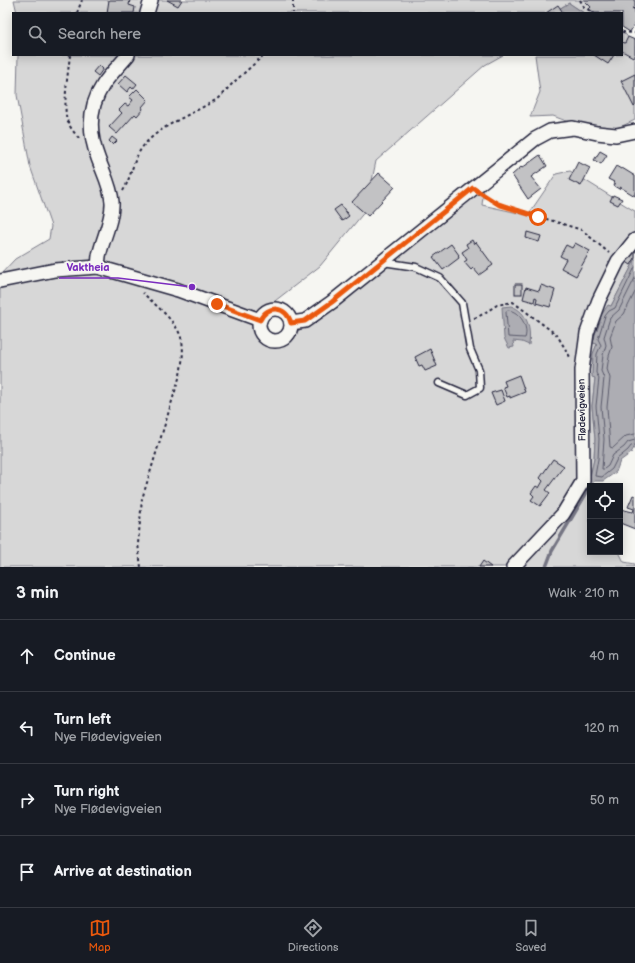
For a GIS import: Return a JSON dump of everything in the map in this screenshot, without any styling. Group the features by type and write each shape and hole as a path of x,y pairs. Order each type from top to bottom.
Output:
{"street":[{"path":"147,12 150,0"},
{"path":"98,267 99,254 112,204 111,193 91,134 91,118 94,102 106,81 127,56"},
{"path":"291,323 305,321 332,302 535,139 550,131 573,128 616,135 635,131"},
{"name":"Flødevigveien","path":"513,567 563,514 583,481 582,370 587,333 599,300 618,261 635,240"},
{"path":"0,281 55,270 98,267 178,290 260,320"},
{"path":"277,309 286,314 291,323 289,333 281,340 271,340 262,335 260,330 260,320 266,312 277,309"}],"lane":[{"path":"383,262 416,267 440,278 462,303 470,349 479,370 480,388 467,395 439,384"}],"path":[{"path":"78,12 82,0"},
{"path":"293,0 293,12"},
{"path":"580,0 584,7 592,12"},
{"path":"623,32 635,33"},
{"path":"70,56 66,116 74,133 87,145 95,148"},
{"path":"112,204 120,198 128,183 136,159 144,144 178,120 201,109 218,98 263,56"},
{"path":"473,188 498,204 582,230 618,261"},
{"path":"130,276 140,290 178,329 182,341 183,356 180,375 142,499 138,544 142,567"},
{"path":"465,321 478,317 497,305 513,302 557,335 570,357"}],"shaded area":[{"path":"14,0 617,0 619,12 582,12 569,3 554,12 17,12"},
{"path":"623,31 635,46 635,120 603,135 553,116 530,117 540,92 535,56 623,56"},
{"path":"18,56 501,56 485,65 376,161 366,210 320,266 262,311 257,331 291,336 350,295 485,180 482,205 528,215 556,174 570,171 635,211 635,260 611,306 601,318 594,343 597,344 593,354 592,375 595,378 592,406 595,439 594,459 590,477 582,495 587,492 587,555 620,555 624,562 635,564 635,567 0,567 0,275 15,259 49,239 51,226 30,166 17,95"}],"water":[{"path":"569,3 582,12 554,12"},
{"path":"635,260 635,446 631,453 620,461 616,472 603,481 587,483 594,459 595,439 592,406 595,378 592,377 592,375 593,354 597,344 593,343 601,318 600,317 608,305 611,306"},
{"path":"511,306 521,312 525,317 529,327 529,345 522,342 513,341 514,347 509,348 504,338 502,307"},
{"path":"587,484 587,492 582,495"}],"building":[{"path":"109,0 130,0 129,5 135,7 134,12 107,12"},
{"path":"167,0 182,0 178,6"},
{"path":"584,0 635,0 635,9 632,8 635,10 635,23 630,32 623,28 623,12 594,12 589,9 591,7"},
{"path":"558,5 562,11 560,12 548,12"},
{"path":"628,37 635,40 635,58 623,52 623,42 625,43"},
{"path":"596,56 613,56 608,64"},
{"path":"99,65 103,69 98,76 93,72"},
{"path":"635,74 635,106 634,107 621,81"},
{"path":"126,75 137,84 133,89 131,87 127,92 118,84"},
{"path":"137,89 148,100 137,116 135,114 117,134 109,127 122,113 119,110 125,104 128,106 133,100 129,97"},
{"path":"112,137 117,141 113,145 109,141"},
{"path":"600,151 607,155 601,164 594,160"},
{"path":"540,155 547,166 531,177 541,189 528,199 512,175 521,167 522,168"},
{"path":"578,162 590,168 581,186 569,180"},
{"path":"616,166 635,176 635,196 620,187 619,189 614,186 614,182 608,179"},
{"path":"379,173 395,187 368,216 352,202"},
{"path":"613,195 622,199 618,205 610,201"},
{"path":"341,205 349,216 342,221 334,210"},
{"path":"527,232 541,236 539,242 526,238"},
{"path":"472,240 474,244 476,242 493,265 479,275 473,268 471,270 464,262 467,260 462,252 468,248 466,244"},
{"path":"575,243 590,251 576,276 561,268 566,259 560,256 566,245 572,248"},
{"path":"451,244 459,255 459,258 443,270 433,257"},
{"path":"632,251 635,253 635,258 631,265 625,261"},
{"path":"515,284 522,284 522,294 515,294"},
{"path":"541,285 555,290 550,307 536,303 537,298 535,297 534,302 523,299 526,287 539,291"},
{"path":"430,349 437,366 425,371 422,365 419,366 415,357"},
{"path":"519,375 525,392 510,398 510,396 507,397 503,387 506,386 504,381"},
{"path":"501,390 505,401 496,405 491,393"},
{"path":"553,459 564,466 546,490 550,493 540,506 531,500 534,496 531,493 536,486 539,488 543,481 540,478"},
{"path":"633,495 635,496 635,529 623,524 623,510 633,512 634,509 628,507"},
{"path":"483,561 491,567 479,567"}],"waterway":[{"path":"546,567 552,551 587,492"}],"place":[{"name":"Vaktheia","path":"192,287"}],"route":[{"path":"217,304 260,320 262,315 266,312 277,309 282,310 286,314 291,323 305,321 392,255 473,188 498,204 538,217"}]}
